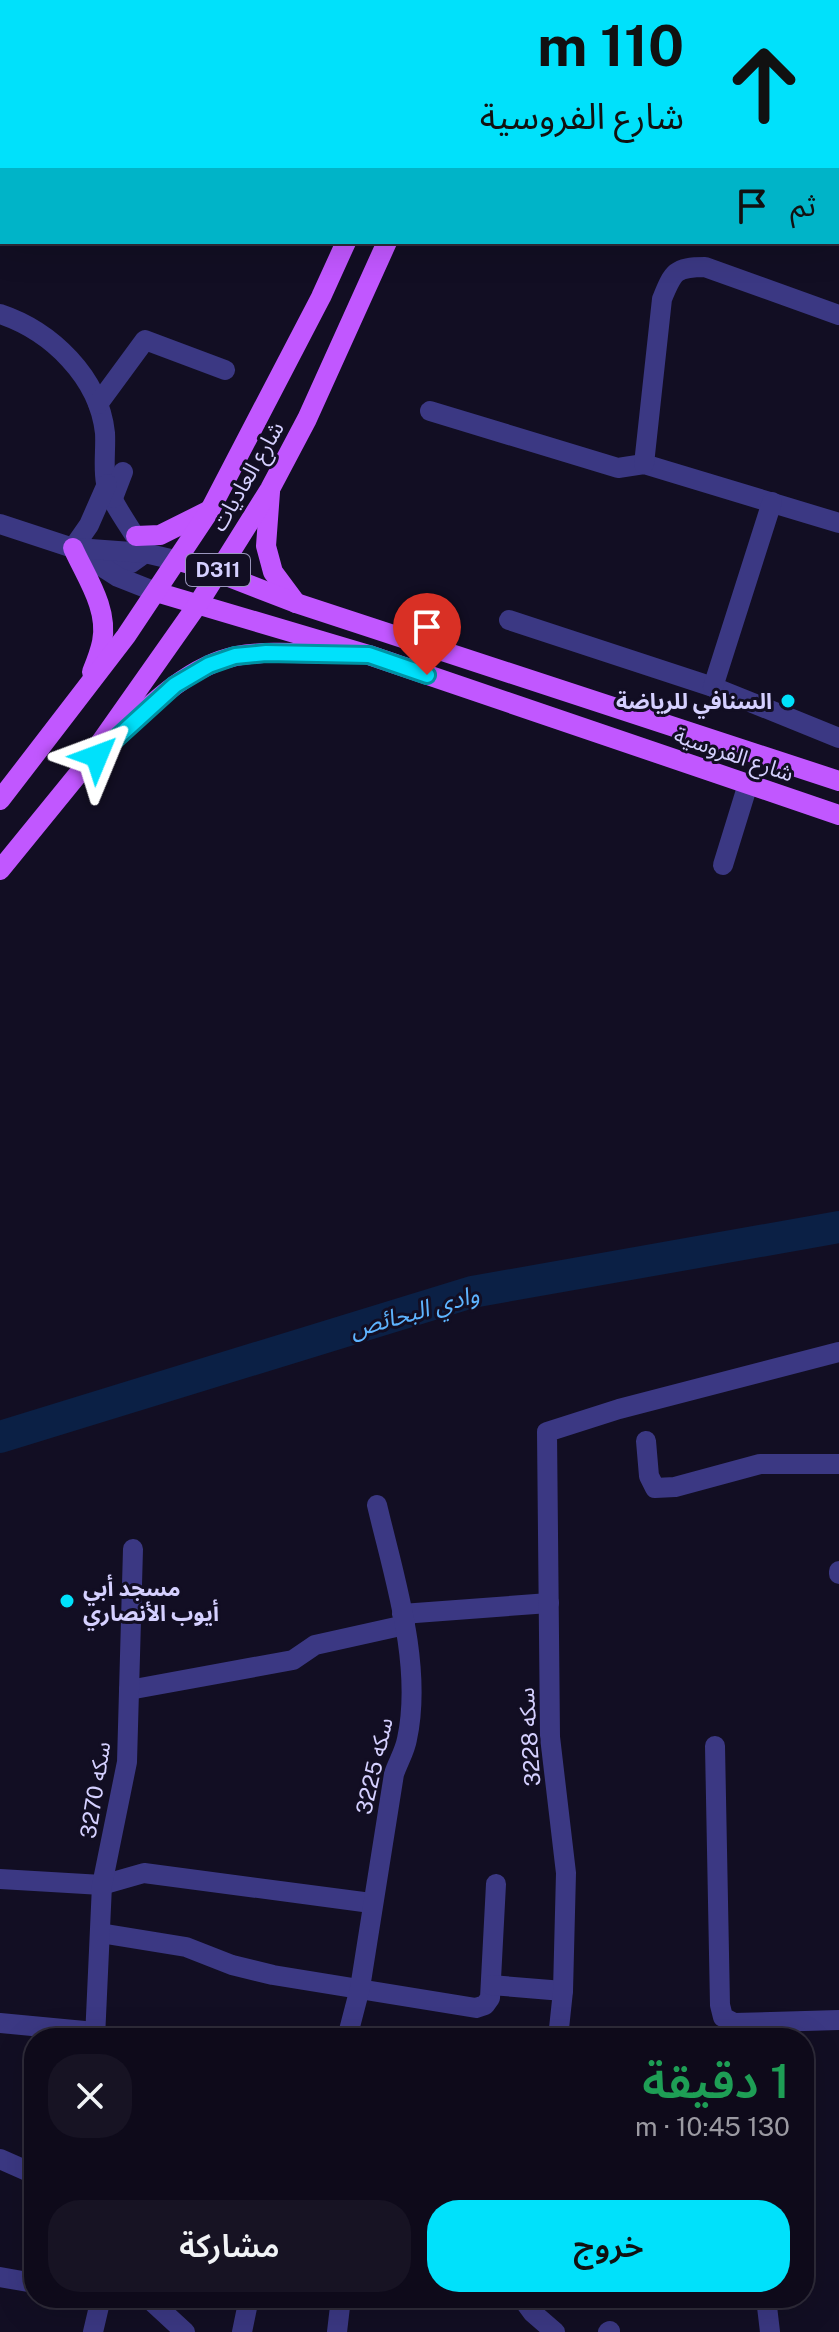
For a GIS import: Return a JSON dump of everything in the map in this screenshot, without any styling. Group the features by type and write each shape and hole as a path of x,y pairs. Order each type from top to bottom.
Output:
{"main road":[{"name":"شارع العاديات","path":"0,800 86,690 179,561 210,510 321,297 345,244"},
{"name":"شارع العاديات","path":"0,870 79,773 198,604 270,489 307,419 386,244"},
{"path":"270,489 266,546 273,572 296,603"},
{"path":"141,544 210,510"},
{"path":"73,548 97,599 103,623 103,641 86,690"},
{"name":"شارع الفروسية","path":"179,561 296,603 839,781"},
{"name":"شارع الفروسية","path":"156,592 369,655 839,815"},
{"path":"79,773 175,685 209,665 235,656 266,653 369,655"}],"street":[{"path":"644,464 662,299 671,278 685,267 705,267 839,315"},
{"path":"0,314 19,320 44,336 66,355 84,378 98,404 114,485 141,544"},
{"path":"98,404 145,340 225,370"},
{"path":"430,411 618,468 644,464 839,523"},
{"path":"73,548 114,485"},
{"path":"713,687 772,502"},
{"path":"0,524 73,548 118,577 156,592"},
{"path":"106,569 131,563 141,544"},
{"path":"73,548 141,544 179,561"},
{"path":"509,620 713,687 839,738"},
{"path":"723,865 748,784"},
{"name":"سكه 3228","path":"559,2028 566,1873 550,1737 547,1432 619,1409 839,1352"},
{"path":"646,1441 649,1476 655,1488 675,1487 760,1464 839,1464"},
{"name":"سكه 3225","path":"350,2028 360,1988 371,1903 394,1774 407,1742 411,1714 404,1619 377,1505"},
{"name":"سكه 3270","path":"95,2028 102,1885 127,1762 133,1549"},
{"path":"129,1690 293,1660 315,1645 404,1619 549,1603"},
{"path":"715,1746 720,2005 723,2017 734,2023 839,2020"},
{"path":"0,1879 102,1885 144,1873 371,1903"},
{"path":"100,1933 186,1947 232,1965 273,1975 476,2008 485,2005 490,1998 496,1884"},
{"path":"491,1985 563,1991"},
{"path":"0,2023 40,2028"},
{"path":"0,2159 24,2170"},
{"path":"0,2277 24,2281"},
{"path":"93,2332 99,2308"},
{"path":"159,2308 185,2332"},
{"path":"242,2332 247,2308"},
{"path":"337,2332 340,2308"},
{"path":"529,2308 555,2332"},
{"path":"767,2308 770,2332"}],"waterway":[{"name":"وادي البحائص","path":"0,1437 472,1292 839,1227"}],"place":[{"name":"السنافي للرياضة","path":"788,701"},
{"name":"مسجد أبي أيوب الأنصاري","path":"67,1601"}],"route":[{"path":"97,756 175,685 209,665 235,656 266,653 369,655 427,675"}]}
